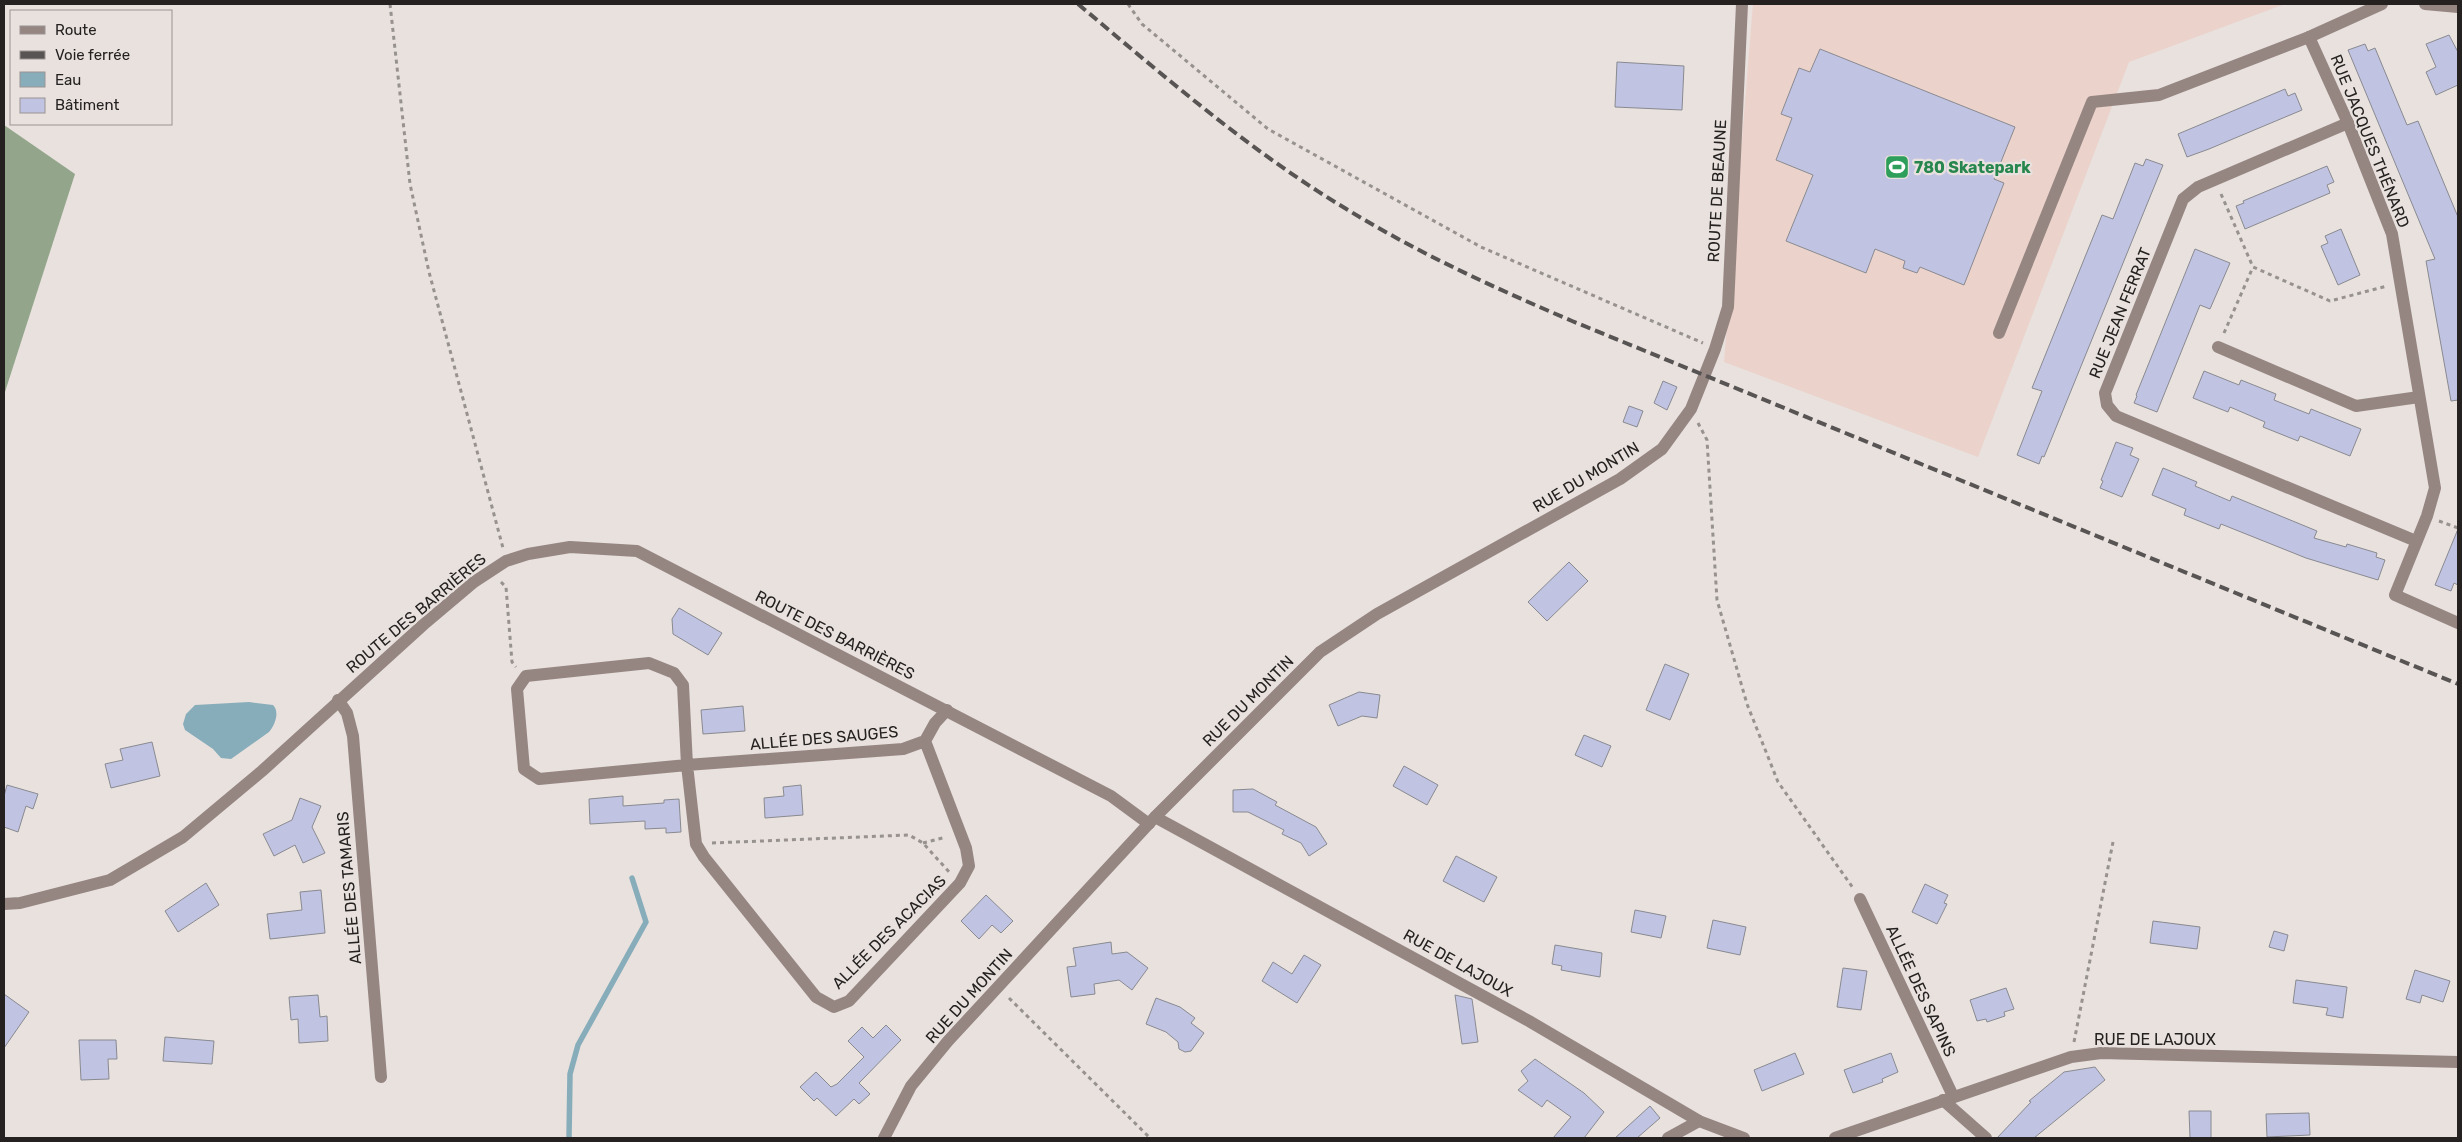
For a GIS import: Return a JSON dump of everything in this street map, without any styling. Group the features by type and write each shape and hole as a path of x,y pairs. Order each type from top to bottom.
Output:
{"street":[{"name":"ROUTE DE BEAUNE","path":"1704,375 1715,349 1728,307 1742,4"},
{"path":"2000,333 2092,102 2159,95 2309,37 2382,4"},
{"path":"2425,4 2458,7"},
{"name":"RUE JACQUES THÉNARD","path":"2309,37 2348,123 2392,234 2435,488 2427,516 2395,595 2458,623"},
{"name":"RUE JEAN FERRAT","path":"2348,123 2198,187 2183,199 2105,393 2107,405 2116,416 2416,541"},
{"path":"2218,348 2356,406 2419,397"},
{"name":"RUE DU MONTIN","path":"884,1138 911,1086 998,987 1152,820 1320,652 1377,614 1620,480 1662,449 1691,409 1704,375"},
{"name":"ROUTE DES BARRIÈRES","path":"4,904 20,903 110,880 183,837 262,771 338,700 423,625 490,570 506,561 528,554 570,548 637,551 947,710 1111,796 1152,820"},
{"path":"526,676 649,663 674,672 683,685 687,765"},
{"name":"ALLÉE DES SAUGES","path":"526,676 517,689 524,769 539,779 687,765 903,750 925,741"},
{"name":"ALLÉE DES TAMARIS","path":"338,700 347,713 353,736 381,1077"},
{"path":"925,741 935,723 947,710"},
{"name":"ALLÉE DES ACACIAS","path":"687,765 696,844 704,857 816,997 834,1007 849,1001 960,884 969,866 960,834 925,741"},
{"name":"RUE DE LAJOUX","path":"1152,820 1512,1012 1699,1121 1744,1138"},
{"name":"ALLÉE DES SAPINS","path":"1860,899 1948,1098"},
{"name":"RUE DE LAJOUX","path":"1835,1138 2071,1057 2101,1053 2458,1062"},
{"path":"1948,1098 1986,1138"},
{"path":"1668,1138 1699,1121"}],"path":[{"path":"390,4 410,184 429,272 506,561"},
{"path":"1128,4 1142,24 1268,129 1481,246 1611,301 1715,349"},
{"path":"2214,180 2252,267 2330,302 2400,282"},
{"path":"2218,348 2252,267"},
{"path":"1691,409 1707,440 1717,600 1747,704 1778,782 1860,899"},
{"path":"490,570 506,587 512,662 526,676"},
{"path":"922,843 960,834"},
{"path":"696,844 908,835 922,843 960,884"},
{"path":"2071,1057 2113,842"},
{"path":"998,987 1150,1138"}],"shaded area":[{"path":"1753,4 2285,4 2129,62 1978,457 1724,362"}],"green space":[{"path":"4,125 75,174 4,395"}],"water":[{"path":"249,702 273,705 276,711 275,722 269,732 231,759 221,758 213,749 185,730 183,724 186,714 195,705"}],"building":[{"path":"2449,35 2458,52 2458,85 2436,95 2426,72 2436,67 2426,44"},
{"path":"2365,44 2368,51 2375,48 2407,125 2418,121 2458,217 2458,400 2451,401 2426,261 2435,259 2348,50"},
{"name":"780 Skatepark","path":"1820,49 2015,127 1994,179 2004,183 1964,285 1920,267 1917,273 1903,268 1905,261 1875,249 1866,273 1786,241 1813,175 1776,160 1792,118 1781,114 1799,68 1810,72"},
{"path":"1617,62 1684,66 1682,110 1615,107"},
{"path":"2285,89 2288,96 2295,93 2302,110 2187,157 2178,134"},
{"path":"2146,159 2163,165 2044,457 2042,456 2039,464 2017,455 2042,391 2032,388 2102,215 2113,219 2135,163 2143,166"},
{"path":"2327,166 2334,182 2327,185 2330,193 2245,229 2236,206 2244,203 2243,201"},
{"path":"2341,229 2360,275 2338,285 2321,246 2328,243 2325,236"},
{"path":"2195,249 2230,263 2210,309 2200,305 2157,412 2134,403"},
{"path":"2204,371 2239,385 2241,380 2276,394 2274,400 2309,414 2311,409 2361,429 2350,456 2300,436 2298,441 2263,427 2265,422 2230,407 2228,412 2193,398"},
{"path":"1663,381 1677,387 1667,410 1654,403"},
{"path":"1629,406 1643,411 1637,427 1623,422"},
{"path":"2116,442 2133,448 2130,455 2139,459 2122,497 2100,488 2103,481 2101,480"},
{"path":"2163,468 2197,482 2195,486 2230,501 2232,496 2317,531 2314,538 2346,547 2347,544 2377,553 2376,557 2385,560 2378,580 2306,558 2221,524 2219,529 2184,515 2186,509 2152,495"},
{"path":"2458,529 2458,585 2454,583 2451,591 2435,585"},
{"path":"1569,562 1588,581 1547,621 1528,602"},
{"path":"679,608 722,633 708,655 673,634 672,619"},
{"path":"1665,664 1689,674 1670,720 1646,710"},
{"path":"1359,692 1380,695 1377,718 1362,716 1338,726 1329,705"},
{"path":"743,706 745,731 703,734 701,710"},
{"path":"1584,735 1611,746 1602,767 1575,755"},
{"path":"152,742 160,776 111,788 105,764 123,760 120,749"},
{"path":"1404,766 1438,785 1427,805 1393,786"},
{"path":"7,785 38,794 33,809 26,806 18,832 4,827 4,796"},
{"path":"801,785 803,815 765,818 764,798 784,796 783,787"},
{"path":"1253,789 1277,802 1275,805 1316,827 1327,844 1309,856 1301,843 1282,834 1284,830 1248,812 1233,812 1233,790"},
{"path":"623,796 623,806 664,803 664,800 679,799 681,832 666,833 666,828 645,829 645,821 590,824 589,799"},
{"path":"300,798 321,806 312,827 325,853 303,863 295,845 274,856 263,834 292,820"},
{"path":"1456,856 1497,877 1484,902 1443,881"},
{"path":"206,883 219,905 178,932 165,911"},
{"path":"1925,884 1948,895 1944,903 1947,904 1937,924 1912,912"},
{"path":"321,890 325,933 270,939 267,914 302,910 300,892"},
{"path":"986,895 1013,921 1001,933 992,925 979,939 961,921"},
{"path":"1635,910 1666,916 1661,938 1631,932"},
{"path":"1713,920 1746,927 1740,955 1707,948"},
{"path":"2153,921 2200,927 2197,949 2150,943"},
{"path":"2274,931 2288,935 2284,951 2269,947"},
{"path":"1111,942 1112,954 1127,952 1148,968 1132,990 1119,980 1094,984 1095,994 1071,997 1067,967 1076,966 1073,948"},
{"path":"1555,945 1602,953 1600,977 1561,970 1562,966 1552,964"},
{"path":"1304,955 1321,965 1297,1003 1262,981 1273,962 1292,974"},
{"path":"1843,968 1867,971 1861,1010 1837,1007"},
{"path":"2415,970 2450,981 2443,1002 2422,995 2420,1003 2406,999"},
{"path":"2296,980 2347,987 2343,1018 2326,1015 2328,1008 2293,1003"},
{"path":"2006,988 2014,1009 2004,1012 2005,1016 1987,1022 1986,1019 1977,1021 1970,1000"},
{"path":"4,994 29,1012 4,1048"},
{"path":"318,995 320,1017 327,1016 328,1041 299,1043 298,1019 291,1020 289,997"},
{"path":"1455,995 1472,999 1478,1042 1462,1044"},
{"path":"1156,998 1180,1007 1195,1018 1191,1023 1204,1033 1191,1051 1185,1052 1179,1049 1178,1042 1166,1032 1146,1024"},
{"path":"886,1025 901,1040 859,1083 870,1094 859,1104 854,1099 836,1116 817,1098 814,1101 800,1087 816,1072 831,1087 837,1084 864,1057 848,1041 862,1027 873,1038"},
{"path":"165,1037 214,1041 212,1064 163,1061"},
{"path":"79,1040 116,1040 117,1059 108,1059 109,1079 81,1080"},
{"path":"1795,1053 1804,1074 1762,1091 1754,1070"},
{"path":"1891,1053 1898,1072 1882,1079 1883,1082 1853,1093 1844,1070"},
{"path":"1535,1059 1584,1093 1604,1112 1584,1138 1553,1138 1571,1117 1547,1100 1542,1107 1518,1090 1528,1081 1521,1071"},
{"path":"2095,1067 2105,1080 2034,1138 1997,1138 2031,1102 2029,1101 2064,1072"},
{"path":"1650,1106 1660,1118 1637,1138 1615,1138"},
{"path":"2189,1111 2211,1111 2211,1138 2190,1138"},
{"path":"2309,1113 2310,1135 2267,1137 2266,1114"}],"waterway":[{"path":"569,1138 570,1074 578,1045 646,922 632,878"}],"railway":[{"path":"1078,4 1209,113 1277,164 1375,226 1458,270 1572,321 2458,684"}],"place":[{"name":"780 Skatepark","path":"1897,167"}]}
